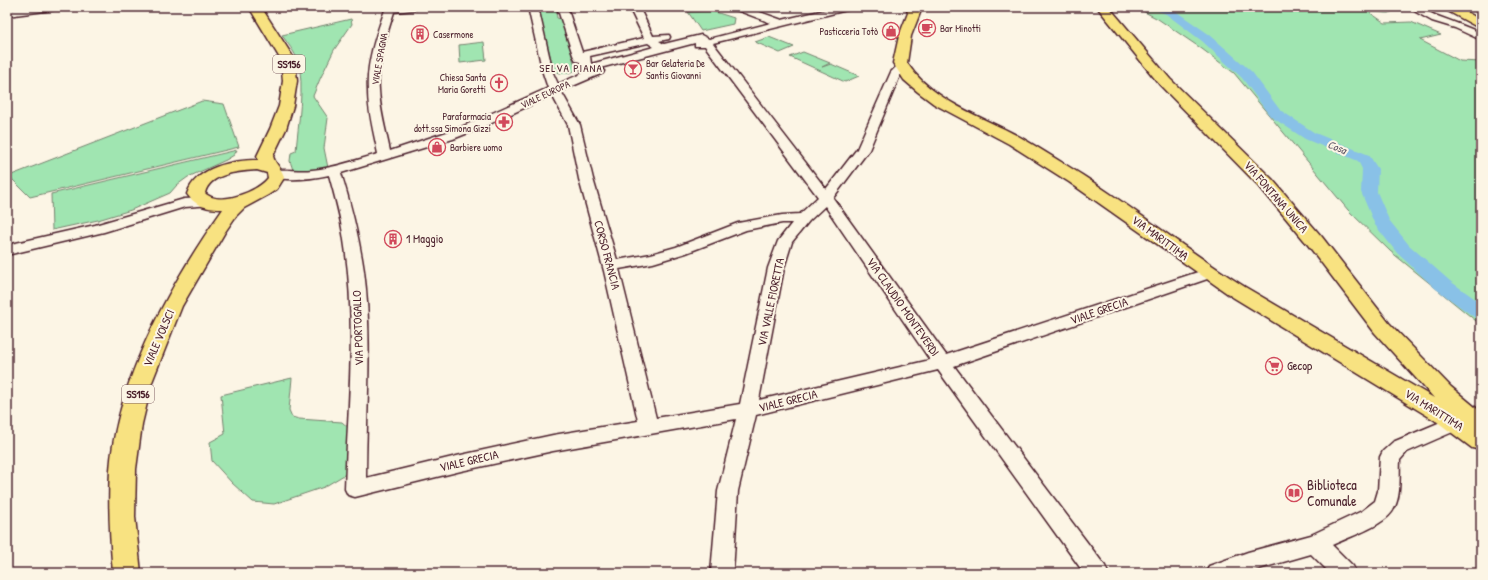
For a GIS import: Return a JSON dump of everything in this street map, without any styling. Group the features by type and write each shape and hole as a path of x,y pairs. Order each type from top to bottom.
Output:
{"main road":[{"name":"SS156","path":"202,182 218,172 240,166 251,161 268,148 278,129 286,106 290,81 288,60 266,22 255,7"},
{"name":"VIA FONTANA UNICA","path":"1103,7 1122,28 1165,82 1266,183 1315,241 1382,328 1479,434"},
{"path":"902,67 900,63 904,38 915,9"},
{"path":"1452,9 1480,32"},
{"name":"VIA MARITTIMA","path":"902,67 912,80 945,104 1027,148 1103,197 1210,273 1455,423 1479,434"},
{"path":"202,182 196,190 196,194 202,200 213,203 238,201 269,181 266,161 268,148"},
{"name":"SS156","path":"240,166 257,165 269,181"},
{"name":"VIALE VOLSCI","path":"127,573 122,517 123,469 130,424 141,382 172,306 216,232 238,204 269,181"},
{"name":"VIALE VOLSCI","path":"213,203 222,210 216,232"},
{"path":"1412,397 1421,400 1430,399 1438,388"}],"street":[{"path":"7,14 53,7"},
{"name":"VIALE SPAGNA","path":"384,156 375,105 374,77 385,23 391,9 414,7"},
{"path":"510,111 535,90 548,73 533,7"},
{"path":"562,7 578,55 587,70"},
{"path":"634,7 650,40 663,47"},
{"path":"737,7 780,23"},
{"name":"VIALE EUROPA","path":"269,181 334,171 450,136 510,111 554,89 587,70 620,64 704,40 848,7"},
{"path":"1412,7 1435,19 1480,32"},
{"path":"1423,12 1452,9"},
{"path":"587,70 585,54 633,43 684,35 704,40"},
{"path":"669,37 677,44"},
{"path":"548,73 567,78 616,60 663,47 704,40"},
{"name":"VIA CLAUDIO MONTEVERDI","path":"704,40 826,198 942,363 1097,573"},
{"path":"633,43 646,52"},
{"path":"618,46 632,56"},
{"path":"602,50 616,60"},
{"name":"VIA VALLE FIORETTA","path":"722,573 728,491 748,410 776,268 786,241 804,218 826,198 863,150 896,72 902,67"},
{"name":"CORSO FRANCIA","path":"548,73 554,89 574,125 586,179 611,266 649,426"},
{"name":"VIA PORTOGALLO","path":"334,171 346,209 352,240 360,321 360,376 356,424 355,489"},
{"path":"134,218 182,195 202,182"},
{"path":"11,249 99,229 184,203 213,203"},
{"path":"611,266 653,258 681,250 743,226 782,219 804,218"},
{"name":"VIALE GRECIA","path":"355,489 530,448 649,426 748,410 942,363 1210,273"},
{"path":"1217,573 1253,568 1315,543 1370,517 1384,506 1388,491 1390,457 1400,447 1455,423"},
{"path":"1315,543 1345,573"}],"green space":[{"path":"537,7 559,7 561,11 556,11 557,18 562,19 576,70 559,73 554,70"},
{"path":"1135,7 1405,7 1388,13 1369,12 1385,23 1411,22 1441,35 1420,40 1460,61 1481,62 1481,325 1390,251 1348,210 1234,73 1158,19"},
{"path":"712,11 734,18 733,24 701,31 688,12"},
{"path":"351,19 352,24 334,50 313,96 328,118 324,148 328,168 310,172 293,170 290,161 291,153 296,151 301,82 297,58 282,35"},
{"path":"769,37 794,47 780,53 755,42"},
{"path":"484,42 486,60 460,63 459,45"},
{"path":"803,52 830,63 822,67 831,64 859,76 845,82 790,57"},
{"path":"202,101 224,104 239,147 30,197 9,176"},
{"path":"237,150 234,155 226,160 188,177 177,185 170,193 131,210 98,220 52,230 51,194"},
{"path":"292,378 289,410 292,417 299,419 342,422 350,429 349,472 324,487 274,504 253,502 232,483 212,461 210,442 225,434 221,395"}],"waterway":[{"name":"Cosa","path":"1157,7 1170,12 1206,38 1247,75 1275,113 1310,136 1364,158 1370,169 1369,192 1381,221 1403,249 1443,285 1481,312"}],"place":[{"name":"Bar Minotti","path":"927,28"},
{"name":"Pasticceria Totò","path":"891,31"},
{"name":"Casermone","path":"420,34"},
{"name":"Bar Gelateria De Santis Giovanni","path":"633,69"},
{"name":"Chiesa Santa Maria Goretti","path":"499,83"},
{"name":"Parafarmacia dott.ssa Simona Gizzi","path":"504,122"},
{"name":"Barbiere uomo","path":"437,147"},
{"name":"1 Maggio","path":"393,239"},
{"name":"Gecop","path":"1274,366"},
{"name":"Biblioteca Comunale","path":"1294,493"}],"district":[{"name":"SELVA PIANA","path":"571,68"}]}
